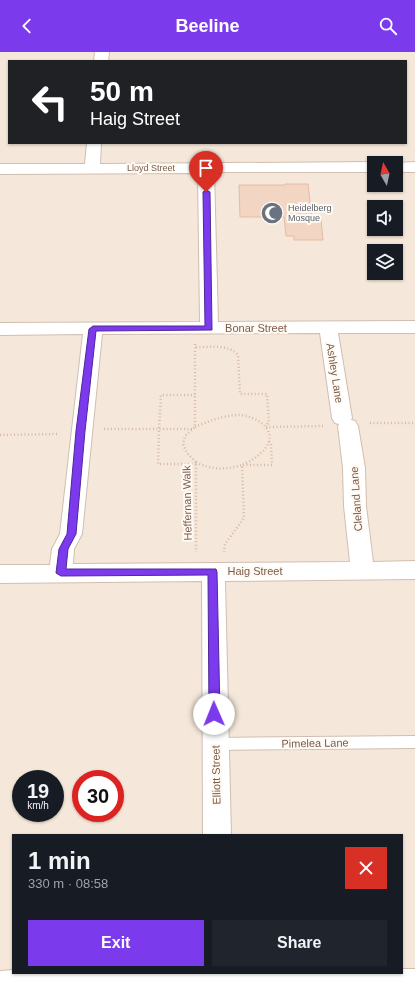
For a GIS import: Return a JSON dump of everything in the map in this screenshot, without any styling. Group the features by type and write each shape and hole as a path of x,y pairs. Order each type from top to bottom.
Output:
{"street":[{"path":"92,168 94,144"},
{"name":"Lloyd Street","path":"0,169 367,167"},
{"path":"403,167 415,167"},
{"path":"206,168 209,328"},
{"name":"Bonar Street","path":"0,329 415,327"},
{"name":"Ashley Lane","path":"328,328 345,422"},
{"path":"68,573 77,549 72,534 81,431 93,329"},
{"name":"Cleland Lane","path":"345,422 354,468 355,506 364,571"},
{"name":"Haig Street","path":"0,574 68,573 211,560 364,571 415,570"},
{"name":"Elliott Street","path":"211,560 217,834"},
{"path":"0,986 220,979 415,984"}],"lane":[{"name":"Pimelea Lane","path":"215,744 415,742"}],"path":[{"name":"Heffernan Walk","path":"195,340 194,428 184,438 183,448 196,463 211,560"},
{"path":"194,347 223,347 233,349 238,355 240,394 267,394 269,422 266,427 271,444 272,465 242,465"},
{"path":"195,395 161,395 158,464 196,463 221,470 234,468 260,454 269,441"},
{"path":"159,429 194,428 210,420 234,416 254,418 266,427 345,422 353,426 353,424 415,423"},
{"path":"211,560 244,518 242,465"}],"shaded area":[{"path":"0,52 415,52 415,986 0,986"}],"building":[{"name":"Heidelberg Mosque","path":"308,184 312,219 321,219 323,240 294,240 294,236 286,236 284,217 240,217 239,185"}],"place":[{"name":"Heidelberg Mosque","path":"272,213"}],"route":[{"path":"206,192 209,328 93,329 81,431 72,534 63,549 61,573 212,572 214,714"}]}
